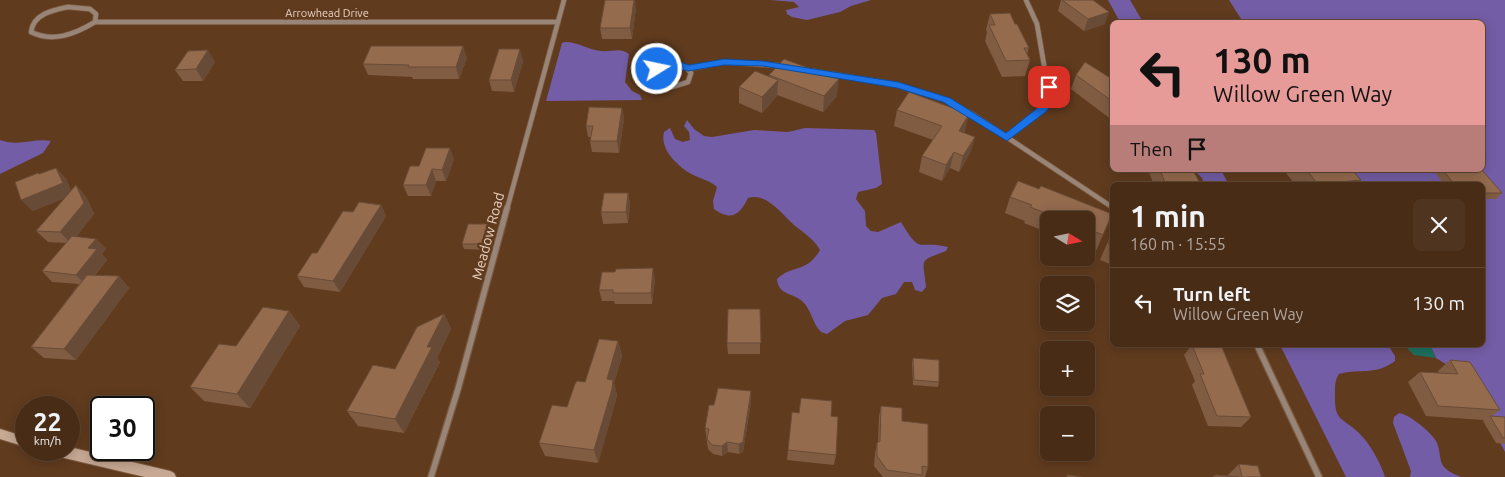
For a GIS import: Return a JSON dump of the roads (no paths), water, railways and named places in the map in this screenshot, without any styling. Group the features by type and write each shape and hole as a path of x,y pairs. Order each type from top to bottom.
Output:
{"main road":[{"path":"0,434 15,439"},
{"path":"80,456 170,477"}],"street":[{"name":"Meadow Road","path":"431,477 458,389 564,0"},
{"path":"1007,138 1038,114 1048,102 1049,94 1037,24 1026,0"},
{"name":"Arrowhead Drive","path":"95,22 96,14 90,9 68,7 52,11 38,18 30,30 32,34 37,36 54,37 72,33 95,22 558,22"},
{"path":"688,68 691,77 682,85 667,87 656,82 653,78 654,73 662,66 677,64 688,68 724,62 792,67"},
{"path":"801,69 898,85 933,94 959,107 1110,206"},
{"path":"1258,347 1319,477"}],"water":[{"path":"1406,347 1431,347 1436,358 1414,355"}]}
